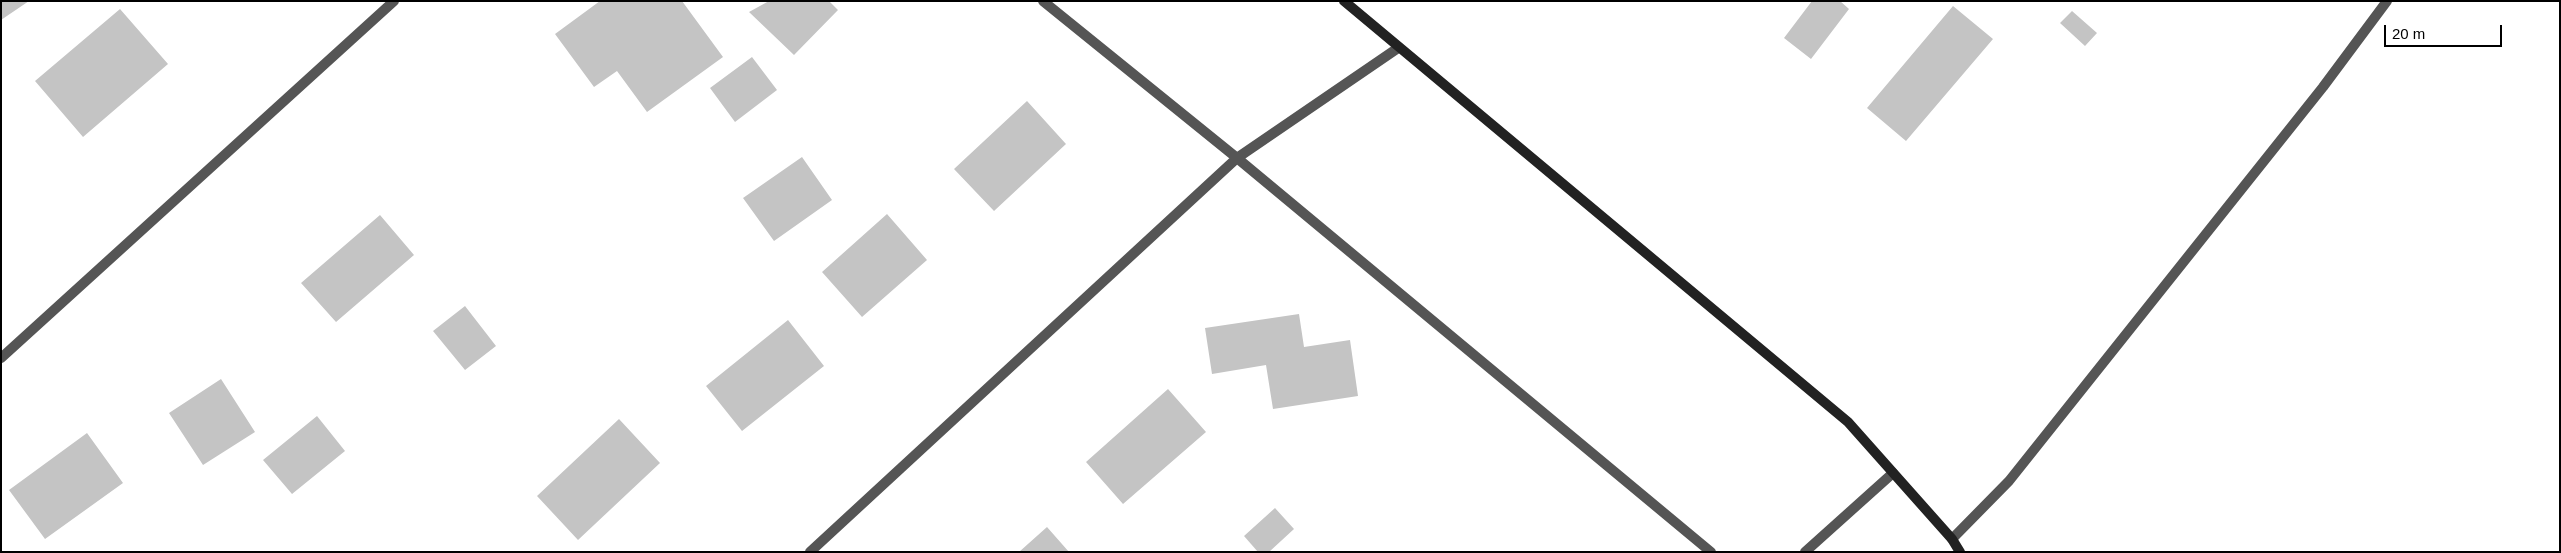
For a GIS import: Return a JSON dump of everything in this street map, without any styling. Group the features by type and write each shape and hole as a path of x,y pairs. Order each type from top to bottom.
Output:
{"main road":[{"path":"1344,1 1848,422 1952,539 1960,552"}],"street":[{"path":"1,358 394,1"},
{"path":"1043,1 1237,158 1711,552"},
{"path":"1952,539 2009,482 2323,87 2387,1"},
{"path":"810,552 1237,158 1398,48"},
{"path":"1804,552 1893,473"}],"building":[{"path":"1,1 29,1 1,20"},
{"path":"600,1 682,1 723,57 647,112 617,71 594,87 555,34"},
{"path":"769,1 829,1 838,10 794,55 749,12"},
{"path":"1812,1 1840,1 1849,9 1811,59 1784,38"},
{"path":"1953,6 1993,39 1906,141 1867,108"},
{"path":"120,9 168,64 83,137 35,81"},
{"path":"2072,11 2097,33 2085,46 2060,23"},
{"path":"752,57 777,90 735,122 710,88"},
{"path":"1027,101 1066,144 994,211 954,169"},
{"path":"802,157 832,200 774,241 743,198"},
{"path":"887,214 927,260 862,317 822,272"},
{"path":"380,215 414,255 336,322 301,283"},
{"path":"465,306 496,346 465,370 433,331"},
{"path":"1299,314 1304,347 1350,340 1358,396 1273,409 1266,365 1212,374 1205,328"},
{"path":"788,320 824,366 742,431 706,386"},
{"path":"221,379 255,432 203,465 169,413"},
{"path":"1168,389 1206,432 1123,504 1086,462"},
{"path":"317,416 345,451 292,494 263,460"},
{"path":"619,419 660,463 578,540 537,496"},
{"path":"87,433 123,483 45,539 9,490"},
{"path":"1275,508 1294,529 1269,552 1258,552 1244,536"},
{"path":"1047,527 1069,552 1019,552"}]}
